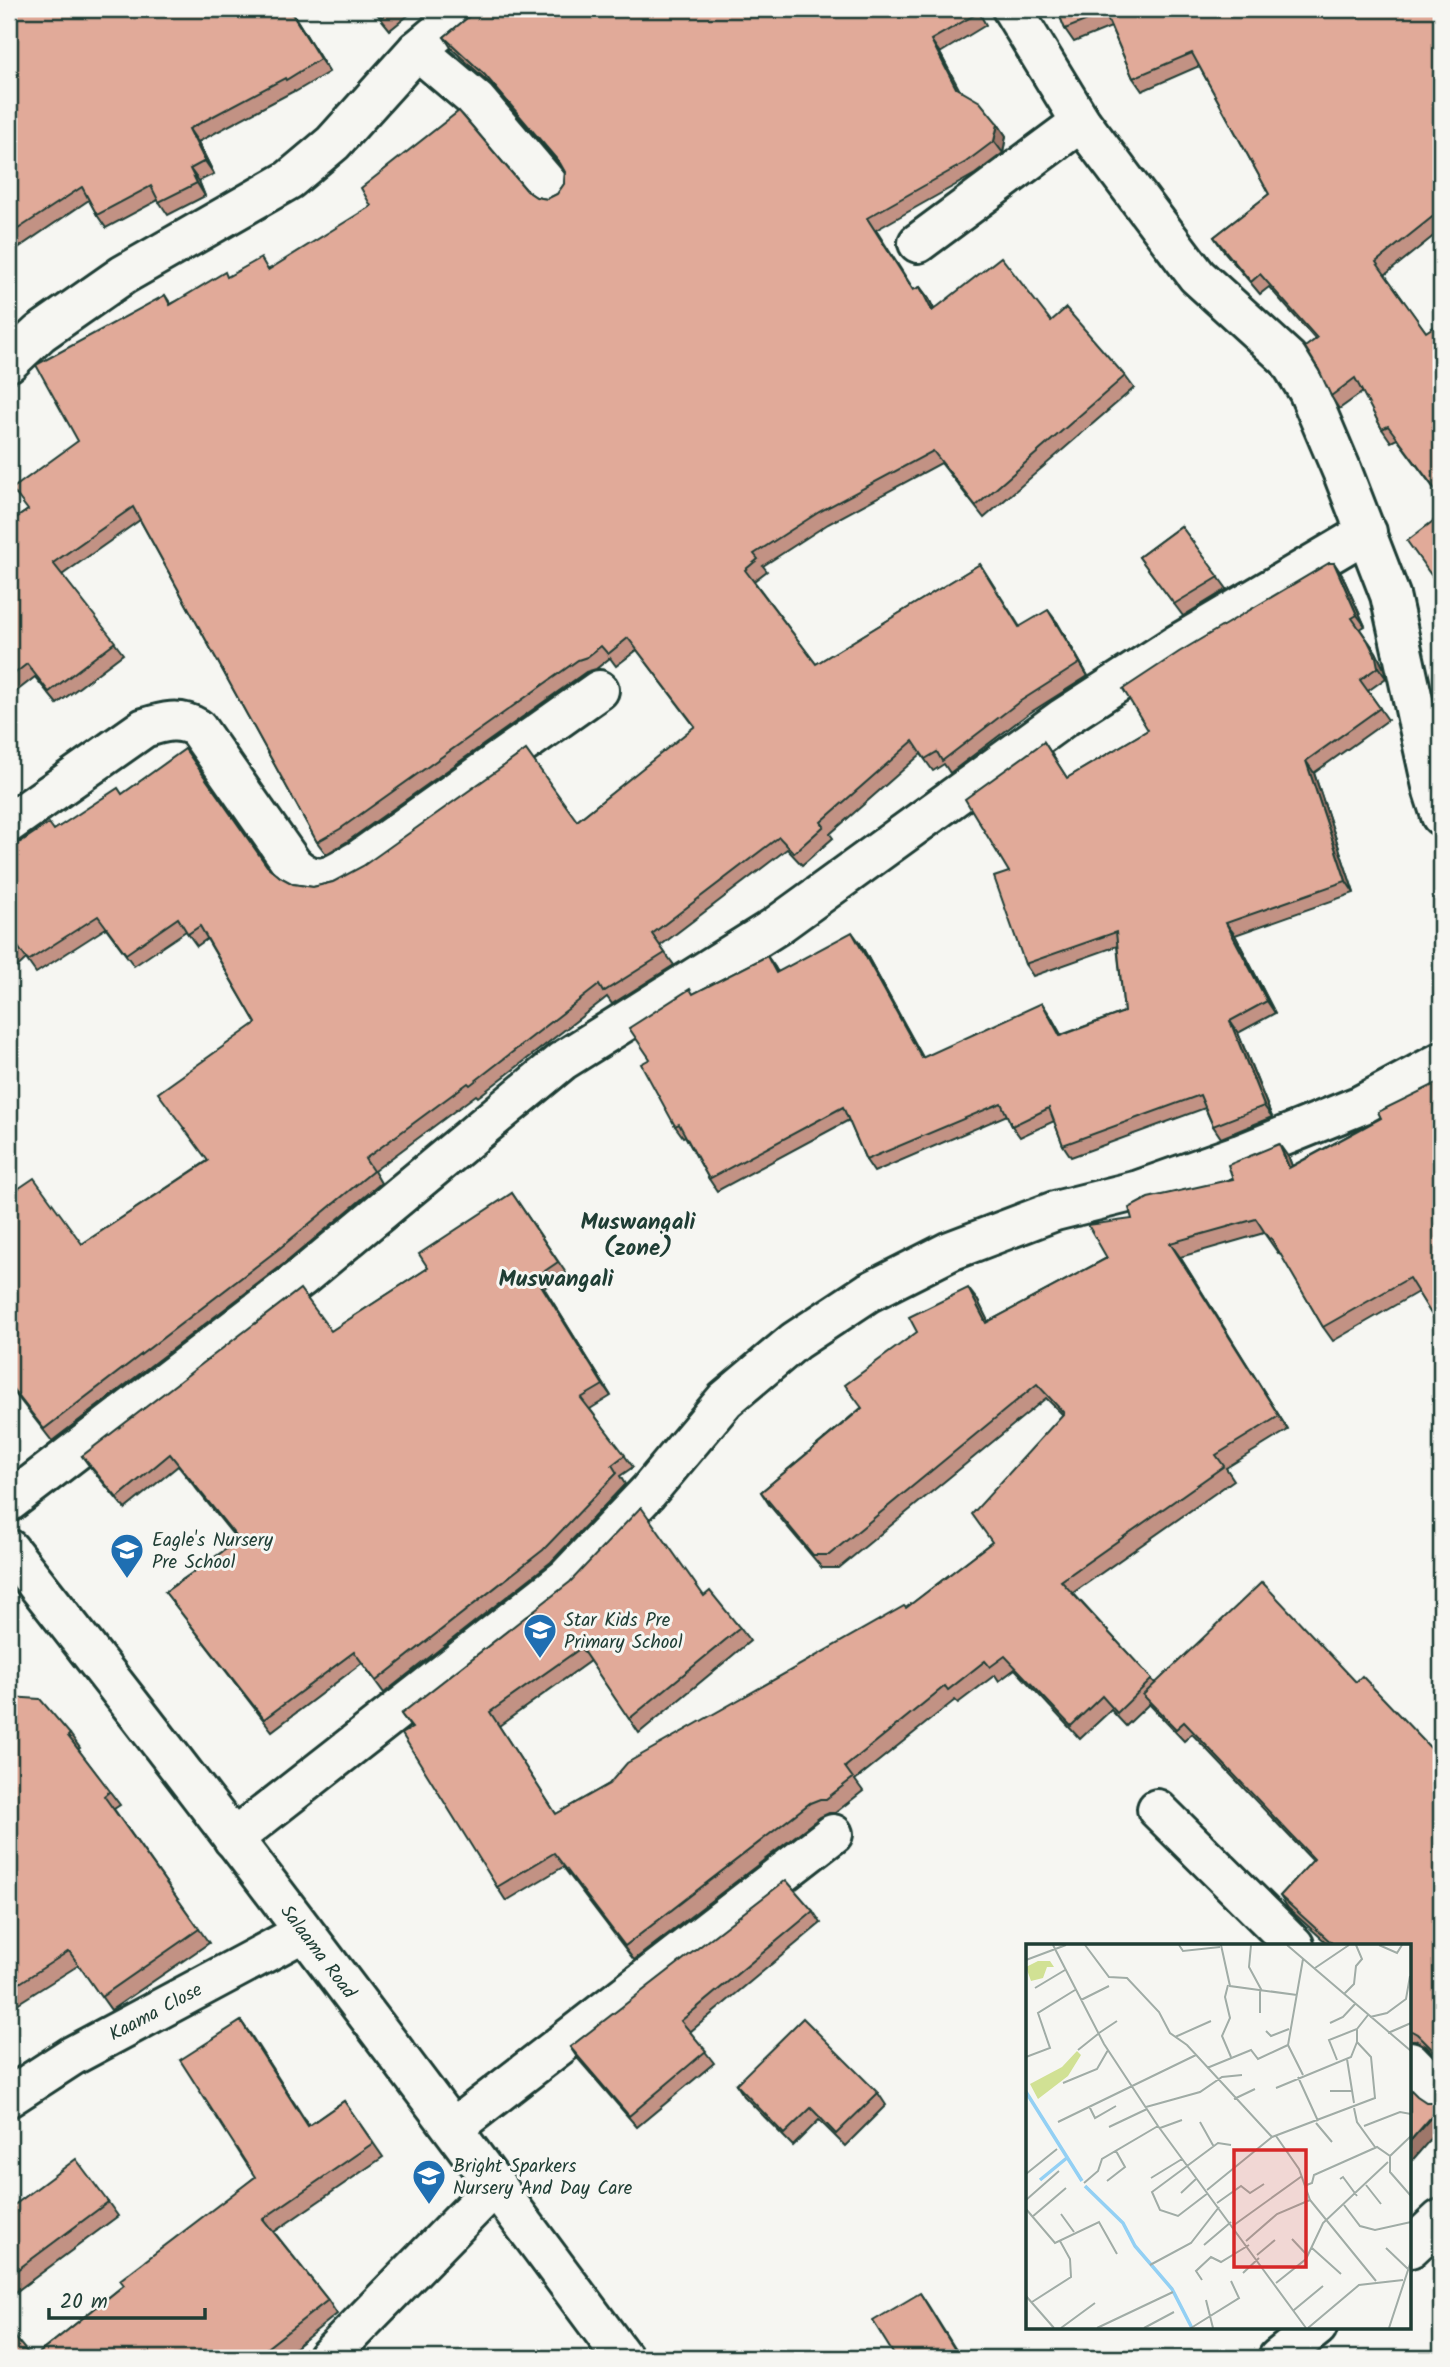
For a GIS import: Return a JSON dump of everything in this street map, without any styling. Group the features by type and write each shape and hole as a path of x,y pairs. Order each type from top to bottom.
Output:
{"street":[{"path":"9,362 40,333 123,275 289,180 333,142 416,50 466,9"},
{"path":"1012,9 1081,122 1197,276 1288,359 1308,391 1390,594 1430,724 1433,791 1441,816"},
{"path":"416,50 477,101 552,189"},
{"path":"918,243 1081,122"},
{"path":"9,1502 302,1277 562,1061 775,927 1063,718 1177,645 1367,533"},
{"path":"9,823 144,728 166,721 187,722 197,728 293,865 304,876 325,878 360,859 599,690"},
{"path":"233,1839 566,1578 648,1492 725,1400 795,1341 858,1299 950,1251 1055,1211 1139,1190 1240,1154 1362,1105 1441,1062"},
{"name":"Salaama Road","path":"9,1549 453,2127 623,2358"},
{"path":"1157,1809 1293,1944"},
{"path":"453,2127 832,1834"},
{"name":"Kaama Close","path":"9,2097 72,2056 304,1932"},
{"path":"1412,2063 1441,2093"},
{"path":"327,2358 496,2185"},
{"path":"1412,2246 1441,2219"},
{"path":"1278,2358 1316,2328"}],"building":[{"path":"9,9 289,9 320,59 286,80 285,78 189,129 205,161 190,169 197,183 159,202 151,186 97,215 82,187 9,235"},
{"path":"375,9 393,9 382,17"},
{"path":"475,9 975,9 978,13 931,40 956,88 980,102 998,124 994,141 966,162 867,218 913,290 920,287 932,311 1001,257 1051,321 1066,308 1125,376 976,506 933,451 819,512 754,554 758,559 745,570 816,664 980,564 1019,627 1048,610 1080,663 1019,702 942,761 937,752 925,759 913,741 821,822 824,826 794,853 779,837 652,934 665,953 603,992 599,985 470,1085 468,1083 365,1159 373,1171 280,1248 44,1429 9,1384 9,1195 34,1178 82,1244 208,1161 158,1093 256,1023 200,926 188,934 178,918 126,954 98,916 28,961 18,947 9,955 9,846 13,847 49,823 54,830 118,788 122,794 185,749 267,866 293,884 313,887 333,882 363,866 526,750 577,821 695,726 628,638 608,654 601,646 340,829 317,842 133,507 53,563 115,642 49,692 27,664 9,678 9,523 28,510 12,489 78,441 36,365 165,295 170,305 225,272 227,277 261,258 268,270 371,206 361,188 459,111 527,191 536,197 547,199 557,194 564,184 565,172 560,163 485,75 444,37"},
{"path":"1057,9 1441,9 1441,210 1376,262 1426,332 1441,322 1441,497 1388,426 1382,429 1355,378 1331,396 1305,347 1317,338 1260,274 1251,282 1214,237 1269,194 1192,53 1133,78 1105,13 1065,29"},
{"path":"1441,515 1441,589 1407,541"},
{"path":"1181,526 1219,577 1174,604 1139,557"},
{"path":"1329,563 1334,563 1357,615 1352,618 1376,657 1378,667 1360,680 1380,708 1306,761 1346,881 1226,923 1267,1001 1230,1021 1264,1106 1213,1126 1200,1095 1063,1145 1049,1108 1012,1126 1001,1103 866,1160 843,1107 709,1179 679,1124 675,1126 641,1064 650,1059 629,1028 690,989 693,994 767,956 776,973 852,932 922,1058 1042,1003 1060,1036 1124,1012 1116,932 1025,964 994,877 1009,872 965,799 1044,742 1067,778 1148,730 1123,689 1179,652"},
{"path":"1437,1083 1441,1092 1441,1330 1409,1278 1323,1327 1271,1238 1269,1239 1256,1219 1170,1243 1279,1416 1216,1455 1224,1466 1061,1581 1152,1679 1117,1713 1102,1696 1071,1726 1005,1656 990,1667 985,1661 948,1690 945,1686 845,1767 853,1778 826,1799 810,1803 625,1946 554,1853 497,1887 402,1734 412,1728 401,1714 570,1582 641,1507 704,1596 710,1591 740,1628 629,1719 581,1648 490,1712 556,1814 609,1784 627,1763 904,1606 906,1608 992,1542 972,1514 1064,1413 1037,1384 829,1555 813,1555 761,1492 862,1408 845,1385 917,1332 909,1317 968,1288 986,1323 1107,1258 1088,1225 1132,1219 1129,1208 1148,1198 1233,1179 1228,1165 1279,1144 1289,1168 1381,1118 1378,1112"},
{"path":"512,1193 558,1262 536,1277 603,1385 581,1398 625,1455 612,1465 617,1473 543,1550 376,1681 354,1652 264,1719 165,1592 239,1540 170,1454 117,1498 82,1456 300,1289 331,1331 428,1268 419,1254"},
{"path":"1262,1582 1356,1682 1362,1676 1441,1759 1441,2058 1412,2031 1412,1944 1333,1944 1280,1896 1314,1859 1184,1722 1176,1729 1143,1695"},
{"path":"9,1697 40,1699 70,1734 68,1736 110,1791 104,1796 199,1929 101,1997 69,1951 9,1990"},
{"path":"786,1880 813,1911 681,2021 706,2051 629,2116 570,2047"},
{"path":"803,2018 878,2093 836,2134 811,2108 784,2134 736,2084"},
{"path":"241,2021 308,2126 344,2101 373,2143 263,2219 328,2300 254,2358 33,2358 124,2285 120,2280 255,2177 180,2060"},
{"path":"1412,2091 1439,2108 1412,2139"},
{"path":"76,2159 108,2202 9,2276 9,2209"},
{"path":"920,2293 960,2358 896,2358 873,2321"},
{"path":"9,2330 32,2358 9,2358"},
{"path":"1041,2352 1046,2358 1032,2358"}],"place":[{"name":"Eagle's Nursery Pre School","path":"127,1580"},
{"name":"Star Kids Pre Primary School","path":"540,1660"},
{"name":"Bright Sparkers Nursery And Day Care","path":"429,2206"}],"district":[{"name":"Muswangali (zone)","path":"638,1234"},
{"name":"Muswangali","path":"556,1278"}]}
